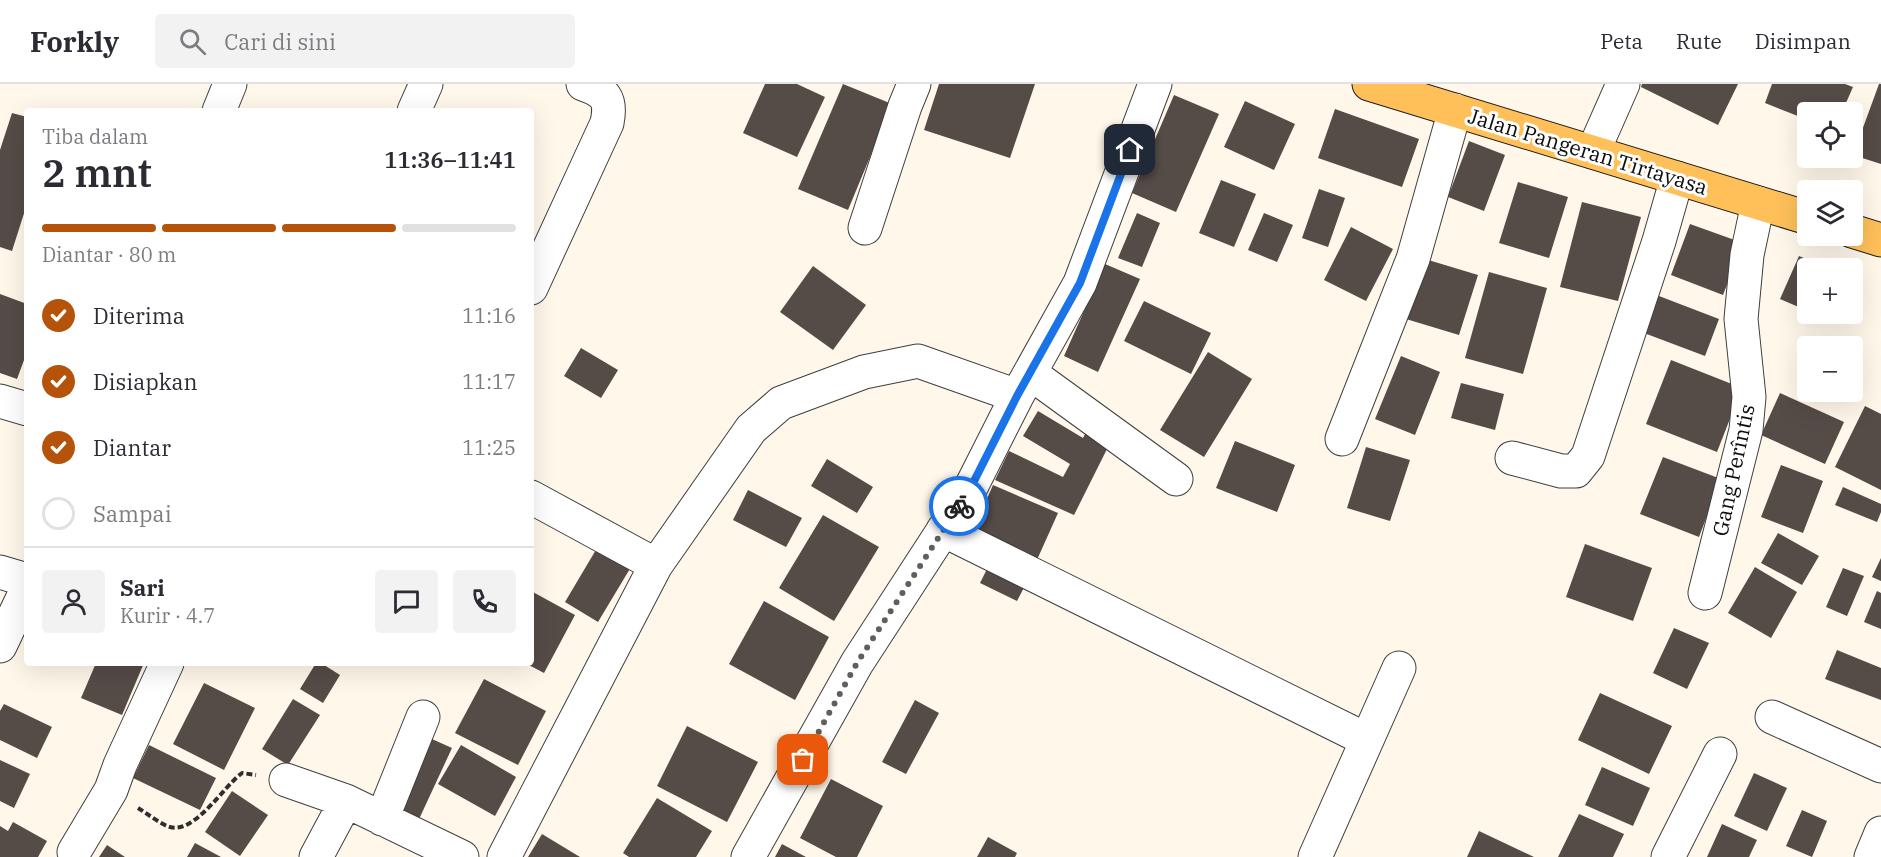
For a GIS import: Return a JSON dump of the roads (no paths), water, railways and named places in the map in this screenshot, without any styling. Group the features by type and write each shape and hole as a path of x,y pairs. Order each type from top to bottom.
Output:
{"main road":[{"name":"Jalan Pangeran Tirtayasa","path":"1369,84 1797,215"},
{"path":"1863,234 1881,240"}],"street":[{"path":"220,108 230,84"},
{"path":"415,108 426,84"},
{"path":"534,281 607,123 610,110 606,98 598,90 583,84"},
{"path":"865,228 914,84"},
{"path":"748,857 857,663 970,489 1080,283 1155,84"},
{"path":"1593,152 1623,84"},
{"path":"1342,439 1413,259 1455,110"},
{"path":"1512,458 1560,471 1576,471 1588,456 1659,241 1677,178"},
{"name":"Gang Perîntis","path":"1706,593 1746,430 1749,397 1741,319 1747,255 1758,203"},
{"path":"504,857 656,565 751,429 781,403 864,372 918,361 1024,385 1176,479"},
{"path":"0,401 24,408"},
{"path":"534,499 656,565"},
{"path":"943,530 1367,740"},
{"path":"0,572 24,578"},
{"path":"0,646 24,595"},
{"path":"74,852 111,790 120,765 166,666"},
{"path":"1315,857 1399,668"},
{"path":"382,819 423,717"},
{"path":"1772,717 1881,766"},
{"path":"1668,857 1720,754"},
{"path":"286,780 346,801 462,857"},
{"path":"316,857 346,801"},
{"path":"1871,857 1881,833"}]}
